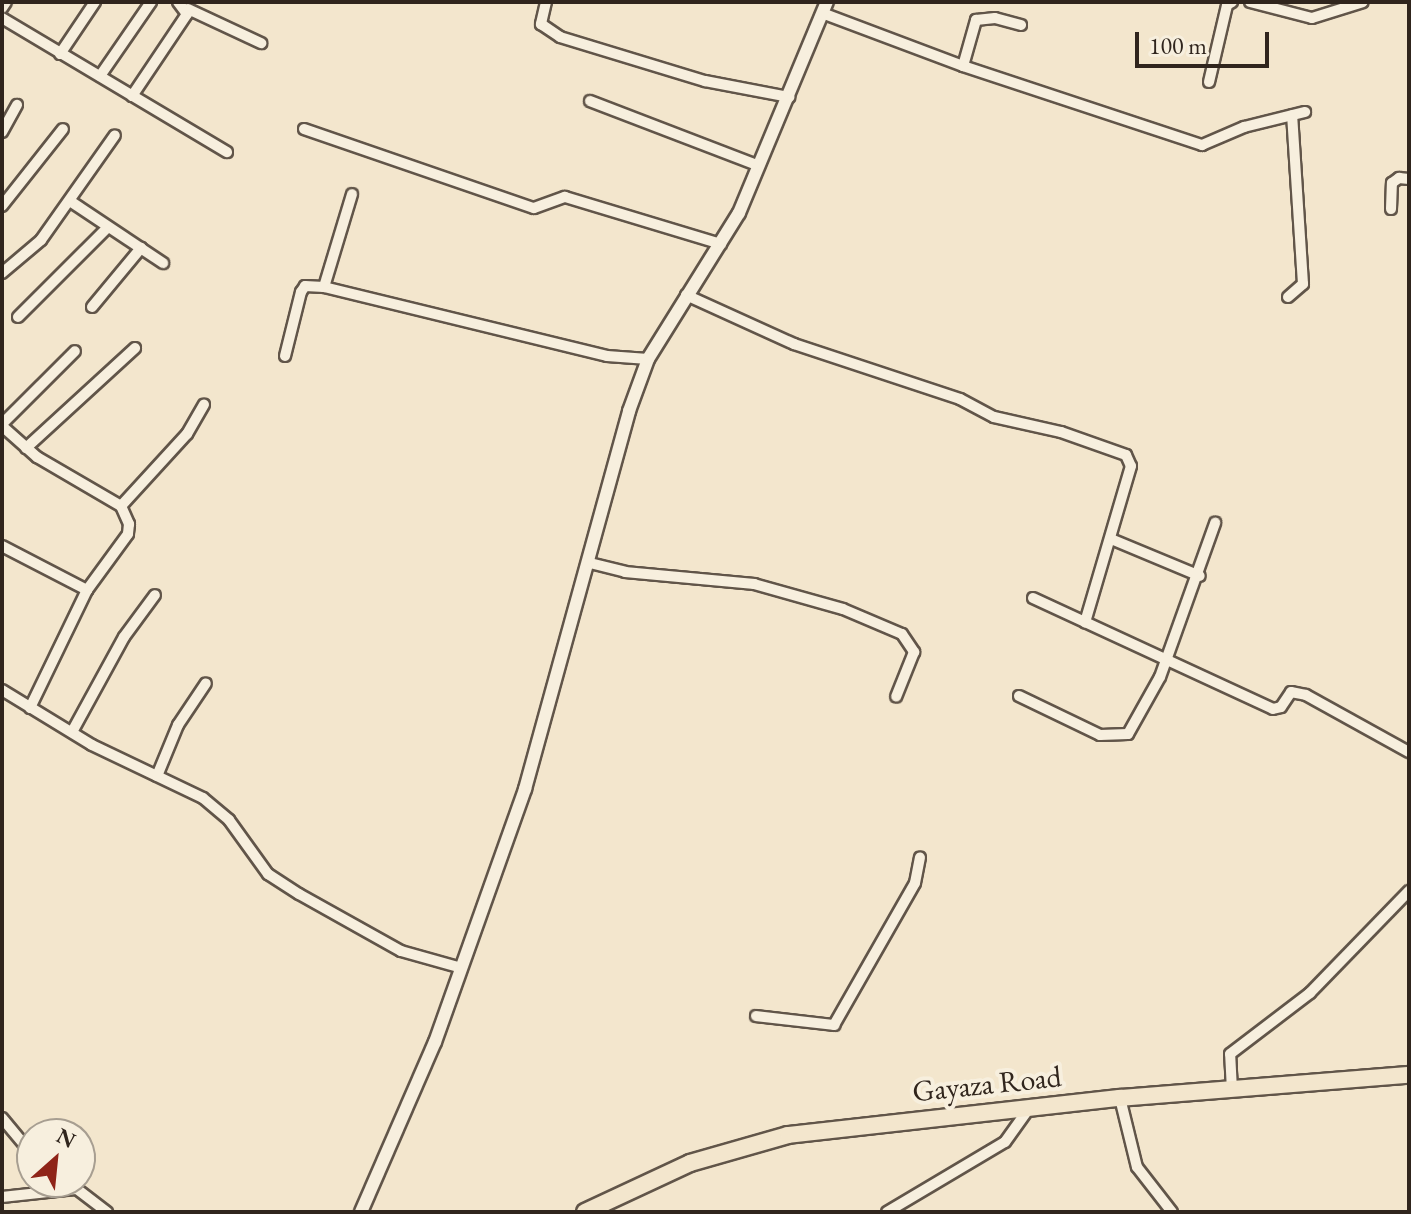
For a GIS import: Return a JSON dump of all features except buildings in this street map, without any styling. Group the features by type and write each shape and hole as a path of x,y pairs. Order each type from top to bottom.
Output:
{"main road":[{"name":"Gayaza Road","path":"585,1212 690,1163 788,1135 1120,1098 1409,1075"}],"street":[{"path":"2,8 6,2"},
{"path":"60,54 95,2"},
{"path":"100,76 151,2"},
{"path":"178,2 261,43"},
{"path":"546,2 541,24 560,37 705,81 789,97"},
{"path":"1209,82 1227,5 1232,2"},
{"path":"1250,2 1312,18 1363,2"},
{"path":"361,1212 462,968 525,789 590,563 629,411 648,359 721,244 789,97 824,7 963,66 1202,145 1244,127 1305,112"},
{"path":"132,96 160,59 188,9"},
{"path":"2,18 227,152"},
{"path":"963,66 976,20 995,18 1021,25"},
{"path":"590,101 759,166"},
{"path":"2,132 17,105"},
{"path":"1288,297 1303,284 1292,115"},
{"path":"2,206 63,129"},
{"path":"304,129 534,208 565,197 721,244"},
{"path":"2,273 41,240 115,135"},
{"path":"1391,209 1392,183 1409,179"},
{"path":"324,287 352,194"},
{"path":"70,201 163,263"},
{"path":"18,317 108,227"},
{"path":"92,307 141,248"},
{"path":"285,356 305,286 324,287 607,356 648,359"},
{"path":"686,295 794,344 948,395 994,417 1061,432 1126,455 1131,466 1085,622"},
{"path":"26,448 135,348"},
{"path":"30,708 87,590 128,534 121,506 26,448 2,425 75,351"},
{"path":"121,506 187,434 204,404"},
{"path":"1019,696 1100,735 1117,737 1136,725 1167,659 1200,576 1215,523"},
{"path":"1111,539 1200,576"},
{"path":"2,546 87,590"},
{"path":"590,563 625,572 754,584 843,609 902,634 914,652 896,697"},
{"path":"72,732 124,637 155,595"},
{"path":"1033,598 1277,710 1291,692 1306,695 1409,752"},
{"path":"157,776 178,725 206,683"},
{"path":"2,690 72,732 215,807 268,874 289,887 401,951 462,968"},
{"path":"756,1016 834,1025 915,883 920,857"},
{"path":"1232,1090 1230,1054 1310,993 1409,891"},
{"path":"1120,1098 1137,1167 1172,1212"},
{"path":"887,1212 1005,1142 1030,1107"},
{"path":"2,1118 16,1135"},
{"path":"89,1198 107,1212"}]}
